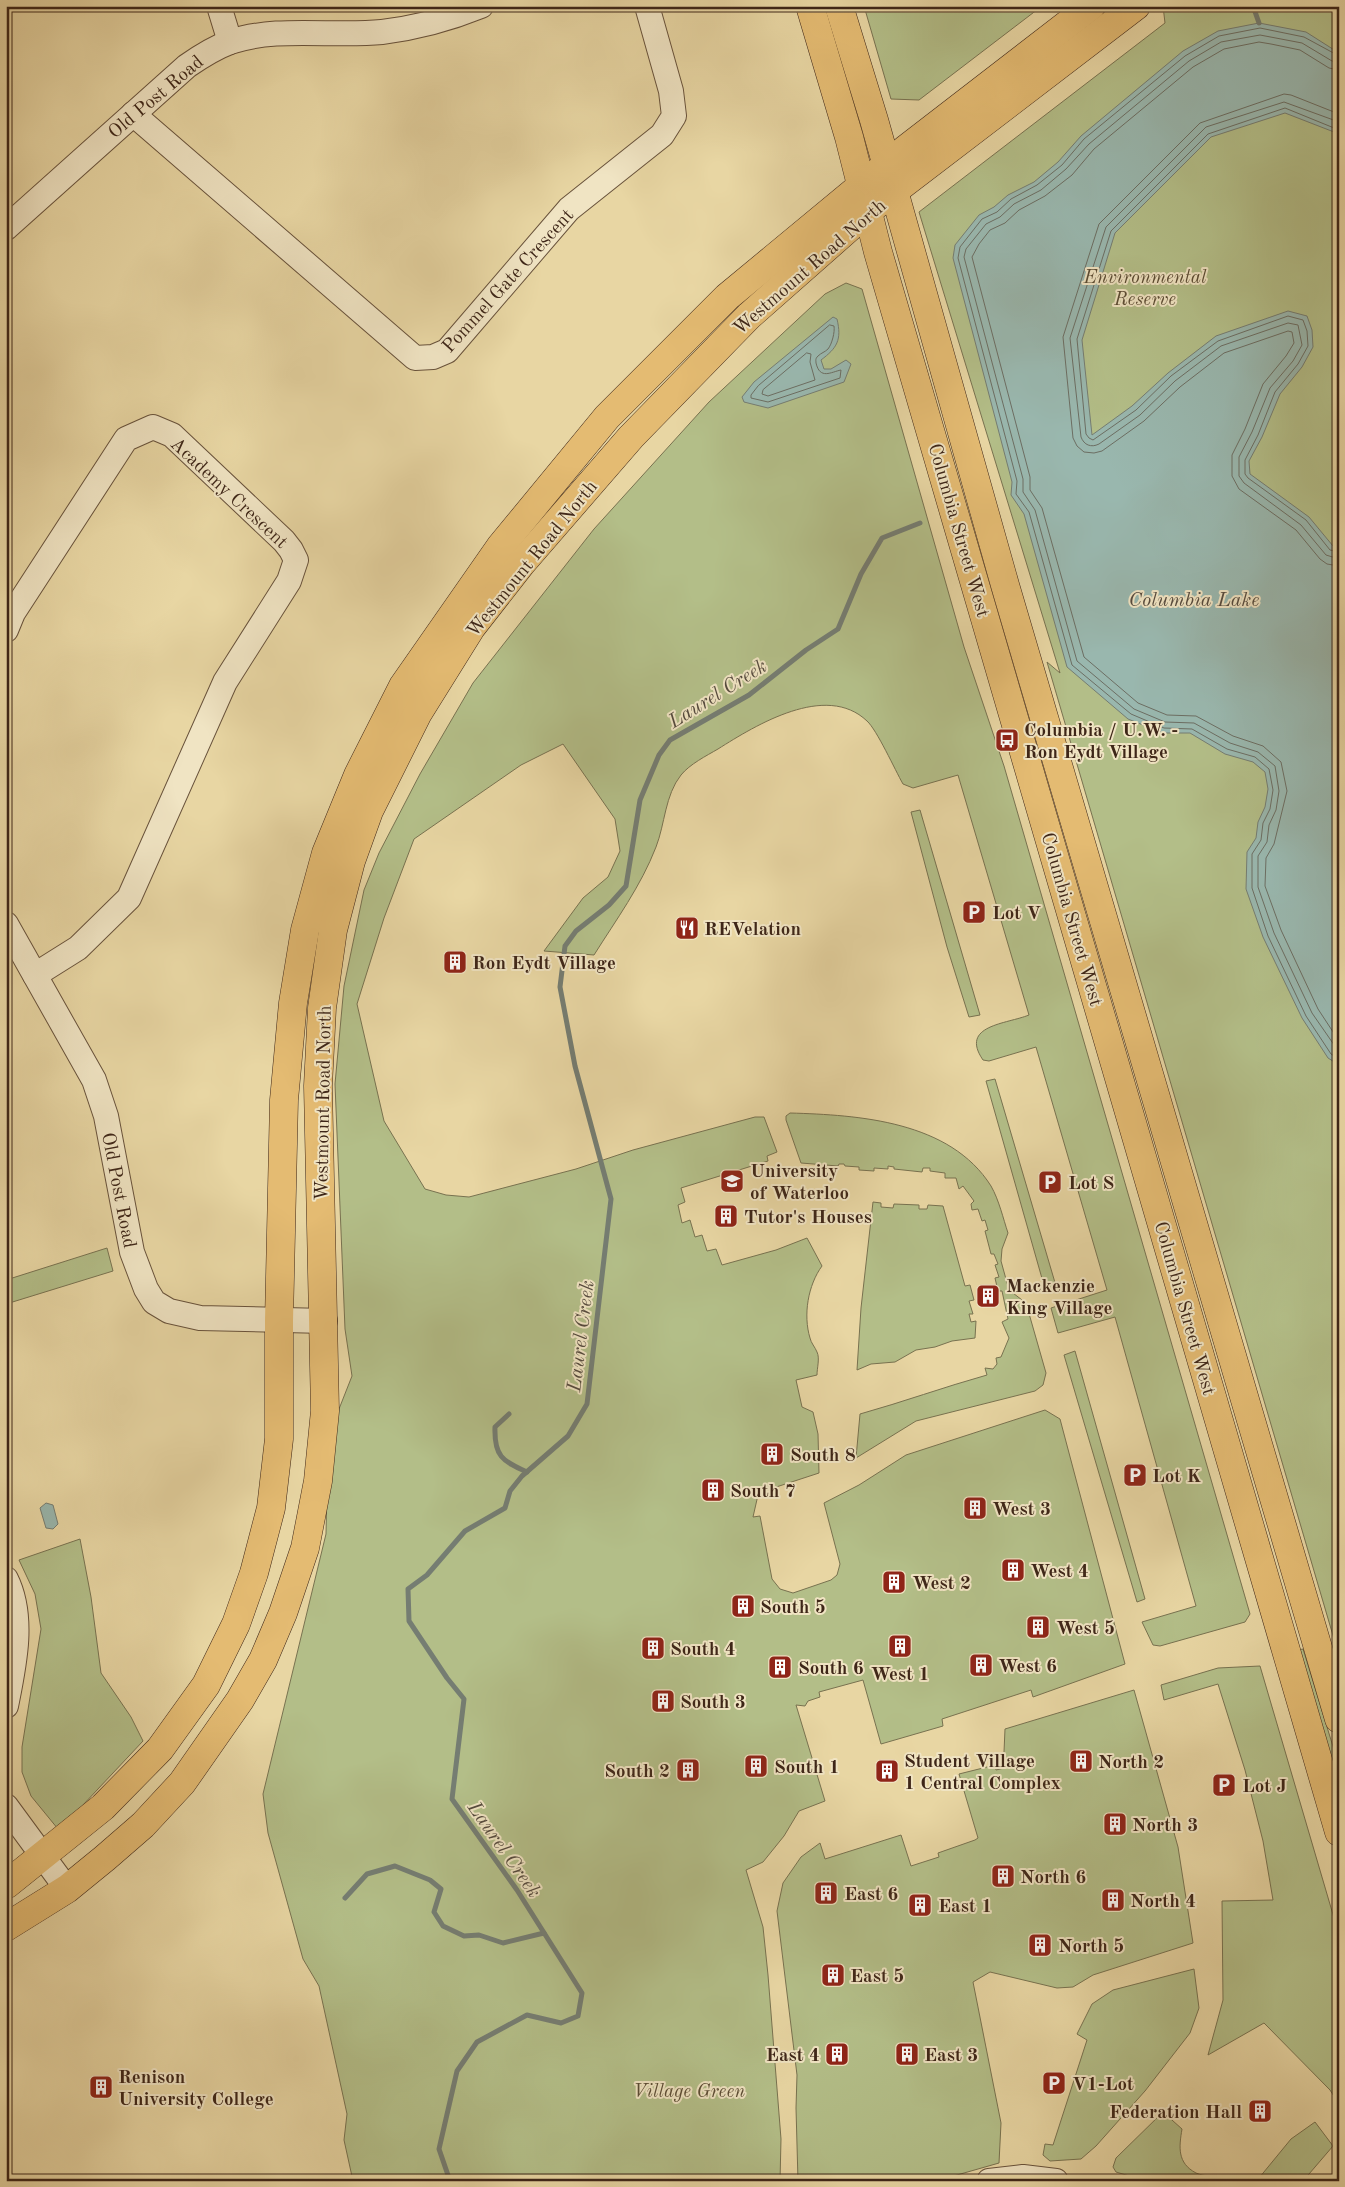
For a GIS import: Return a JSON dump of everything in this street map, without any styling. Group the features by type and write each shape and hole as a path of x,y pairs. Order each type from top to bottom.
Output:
{"main road":[{"name":"Columbia Street West","path":"810,6 862,185 884,270 1339,1832"},
{"name":"Columbia Street West","path":"839,6 874,120 1005,585 1339,1719"},
{"name":"Westmount Road North","path":"6,1885 103,1807 160,1749 206,1684 236,1624 254,1573 271,1508 279,1439 279,1321 284,1100 293,1003 305,930 326,853 358,775 403,686 500,547 606,417 727,297 886,165 1090,6"},
{"name":"Westmount Road North","path":"6,1927 67,1889 143,1825 182,1783 240,1700 263,1660 284,1613 304,1548 318,1481 325,1411 325,1320 318,1106 322,1008 333,930 351,861 369,811 418,713 471,628 521,564 631,437 749,316 868,211 1136,6"}],"street":[{"path":"219,6 230,42"},
{"name":"Old Post Road","path":"6,228 186,66 204,54 230,42 260,36 381,32 440,22 481,6"},
{"name":"Pommel Gate Crescent","path":"132,114 415,358 433,357 447,351 569,209 662,135 674,116 671,91 647,6"},
{"name":"Academy Crescent","path":"6,630 13,613 126,439 153,427 172,435 284,541 292,550 296,560 289,580 225,682 129,898 78,948 35,975"},
{"name":"Old Post Road","path":"6,924 94,1080 106,1116 132,1252 146,1290 154,1302 169,1311 200,1318 279,1321 325,1320"},
{"path":"6,1579 15,1604 16,1626 6,1706"},
{"path":"6,1806 67,1889"},
{"path":"989,2181 1024,2177 1056,2181"}],"green space":[{"path":"864,6 1042,6 919,100 891,99"},
{"name":"Environmental Reserve","path":"1163,6 1339,6 1339,1656 1047,662 1060,673 919,212 1165,23"},
{"name":"Village Green","path":"846,283 862,289 964,647 1004,766 1250,1614 1245,1622 1160,1646 1153,1645 1142,1622 1196,1606 1115,1317 1058,1333 1051,1308 1107,1290 1036,1047 989,1061 983,1060 977,1048 977,1039 981,1033 998,1024 1029,1015 958,775 913,788 903,784 881,741 871,726 867,721 850,710 832,706 812,706 791,711 771,719 698,760 681,775 672,791 659,838 650,861 628,902 594,955 544,951 583,898 608,877 620,851 615,819 563,744 521,765 414,839 384,918 357,1004 384,1121 425,1189 446,1195 469,1197 576,1169 633,1150 755,1117 764,1117 777,1152 767,1156 768,1161 681,1188 685,1202 678,1205 682,1223 690,1220 695,1237 702,1235 707,1251 716,1249 722,1265 776,1250 807,1238 822,1266 813,1282 807,1310 811,1342 818,1354 817,1375 796,1380 802,1407 813,1412 818,1434 819,1473 764,1491 758,1495 753,1517 760,1516 772,1579 780,1589 793,1593 831,1580 837,1575 840,1564 824,1503 859,1485 906,1455 1045,1410 1060,1419 1125,1664 1033,1697 1031,1690 942,1719 943,1726 881,1744 863,1680 819,1692 820,1697 808,1701 805,1706 796,1705 825,1801 799,1811 784,1836 763,1862 746,1870 763,1927 781,2139 780,2181 353,2181 344,2140 347,2114 319,1986 303,1959 268,1833 263,1794 326,1534 327,1491 339,1409 352,1376 345,1329 335,1084 344,986 364,890 379,853 420,774 473,683 594,529 709,402 825,294"},
{"path":"920,810 980,1015 969,1017 947,947 911,812"},
{"path":"995,1079 1056,1286 1045,1289 986,1081"},
{"path":"790,1113 845,1116 901,1126 928,1135 952,1147 973,1164 991,1186 1001,1209 1008,1233 1002,1249 1001,1261 1009,1290 1026,1303 1046,1373 1043,1385 1035,1391 916,1421 856,1458 860,1414 987,1375 985,1368 993,1369 997,1364 996,1358 1001,1357 1009,1338 1002,1322 1008,1319 1002,1291 998,1291 995,1278 999,1277 995,1265 998,1264 994,1254 991,1254 985,1231 988,1230 985,1220 982,1221 978,1209 972,1210 971,1204 974,1201 963,1186 959,1189 956,1178 945,1178 945,1173 930,1171 930,1168 923,1168 922,1172 894,1169 894,1167 888,1166 888,1169 874,1168 874,1171 859,1170 859,1167 845,1166 844,1164 839,1164 838,1166 801,1163 786,1120 786,1116"},
{"path":"873,1202 881,1203 881,1207 893,1208 894,1204 919,1205 919,1209 927,1209 928,1205 943,1206 965,1286 970,1285 974,1300 969,1301 973,1314 969,1314 971,1322 976,1321 975,1338 952,1341 935,1347 916,1350 895,1362 871,1364 857,1370 861,1308"},
{"path":"107,1248 113,1271 6,1304 6,1280"},
{"path":"1075,1351 1145,1599 1137,1602 1064,1355"},
{"path":"80,1539 91,1597 101,1673 131,1717 143,1741 67,1822 58,1829 31,1796 22,1772 22,1747 41,1629 35,1594 19,1560"},
{"path":"1303,1649 1339,1766 1339,1803 1298,1650"},
{"path":"1260,1666 1339,1935 1339,2104 1330,2090 1264,2023 1208,2055 1223,2000 1222,1901 1273,1900 1263,1841 1245,1770 1218,1684 1164,1700 1161,1685 1218,1668"},
{"path":"1134,1690 1178,1847 1193,1943 1093,1975 1073,1987 1057,1988 990,1972 973,1982 1001,2123 999,2163 936,2181 798,2181 797,2075 777,1911 783,1883 801,1857 820,1843 825,1859 901,1835 911,1866 939,1857 938,1853 975,1840 978,1838 959,1774 995,1765 996,1770 1008,1767 1004,1752 1005,1729"},
{"path":"1194,1969 1199,2008 1190,2033 1145,2091 1096,2146 1081,2159 1050,2161 1043,2155 1045,2144 1053,2145 1087,2040 1077,2034 1092,2004 1113,1990"},
{"path":"1163,2112 1182,2129 1180,2148 1185,2164 1196,2173 1222,2181 1146,2181 1116,2172 1113,2167 1116,2158"},
{"path":"1315,2122 1333,2146 1303,2181 1262,2181 1259,2178 1291,2139"}],"water":[{"name":"Columbia Lake","path":"1259,23 1306,32 1339,53 1339,137 1334,132 1285,113 1211,137 1115,233 1082,340 1092,435 1132,406 1168,373 1216,336 1288,311 1307,316 1312,330 1313,347 1302,367 1280,394 1262,437 1249,461 1250,474 1309,517 1333,546 1339,548 1339,1065 1328,1058 1302,1018 1263,937 1246,889 1247,852 1256,838 1258,822 1265,807 1268,789 1265,772 1253,762 1225,754 1190,733 1163,733 1128,719 1067,667 1024,514 1011,495 1012,482 953,258 955,245 979,215 994,207 1008,195 1034,182 1058,162 1081,136 1183,51 1218,31"},
{"path":"833,317 837,319 839,333 837,343 821,360 824,369 831,369 846,360 851,364 844,382 768,408 744,402 742,397 754,382"},
{"path":"46,1503 53,1505 58,1524 53,1529 46,1528 40,1508"}],"waterway":[{"path":"1253,6 1259,23"},
{"name":"Laurel Creek","path":"450,2181 439,2149 457,2071 477,2042 527,2015 561,2023 578,2016 582,1993 517,1890 452,1799 464,1699 447,1678 409,1621 408,1589 427,1575 465,1531 505,1508 510,1491 522,1476 568,1436 587,1404 611,1199 575,1066 560,987 565,946 576,931 609,905 626,886 640,800 659,755 670,740 749,695 806,650 838,629 861,574 882,538 920,523"},
{"path":"509,1414 495,1427 496,1445 501,1456 506,1461 527,1472"},
{"path":"345,1898 367,1874 395,1866 430,1880 441,1889 434,1912 443,1926 464,1936 479,1935 503,1943 544,1933"}],"place":[{"name":"Columbia / U.W. - Ron Eydt Village","path":"1007,740"},
{"name":"Lot V","path":"974,912"},
{"name":"REVelation","path":"687,928"},
{"name":"Ron Eydt Village","path":"455,962"},
{"name":"University of Waterloo","path":"732,1181"},
{"name":"Lot S","path":"1050,1182"},
{"name":"Tutor's Houses","path":"726,1216"},
{"name":"Mackenzie King Village","path":"988,1296"},
{"name":"South 8","path":"772,1454"},
{"name":"Lot K","path":"1135,1475"},
{"name":"South 7","path":"713,1490"},
{"name":"West 3","path":"975,1508"},
{"name":"West 4","path":"1013,1570"},
{"name":"West 2","path":"894,1582"},
{"name":"South 5","path":"743,1606"},
{"name":"West 5","path":"1038,1627"},
{"name":"West 1","path":"900,1646"},
{"name":"South 4","path":"653,1648"},
{"name":"West 6","path":"981,1665"},
{"name":"South 6","path":"780,1667"},
{"name":"South 3","path":"663,1701"},
{"name":"North 2","path":"1081,1761"},
{"name":"South 1","path":"756,1766"},
{"name":"South 2","path":"688,1770"},
{"name":"Student Village 1 Central Complex","path":"887,1771"},
{"name":"Lot J","path":"1224,1785"},
{"name":"North 3","path":"1115,1824"},
{"name":"North 6","path":"1003,1876"},
{"name":"East 6","path":"826,1893"},
{"name":"North 4","path":"1113,1900"},
{"name":"East 1","path":"920,1905"},
{"name":"North 5","path":"1040,1945"},
{"name":"East 5","path":"833,1975"},
{"name":"East 4","path":"837,2054"},
{"name":"East 3","path":"907,2054"},
{"name":"V1-Lot","path":"1054,2083"},
{"name":"Renison University College","path":"101,2087"},
{"name":"Federation Hall","path":"1260,2111"}]}
